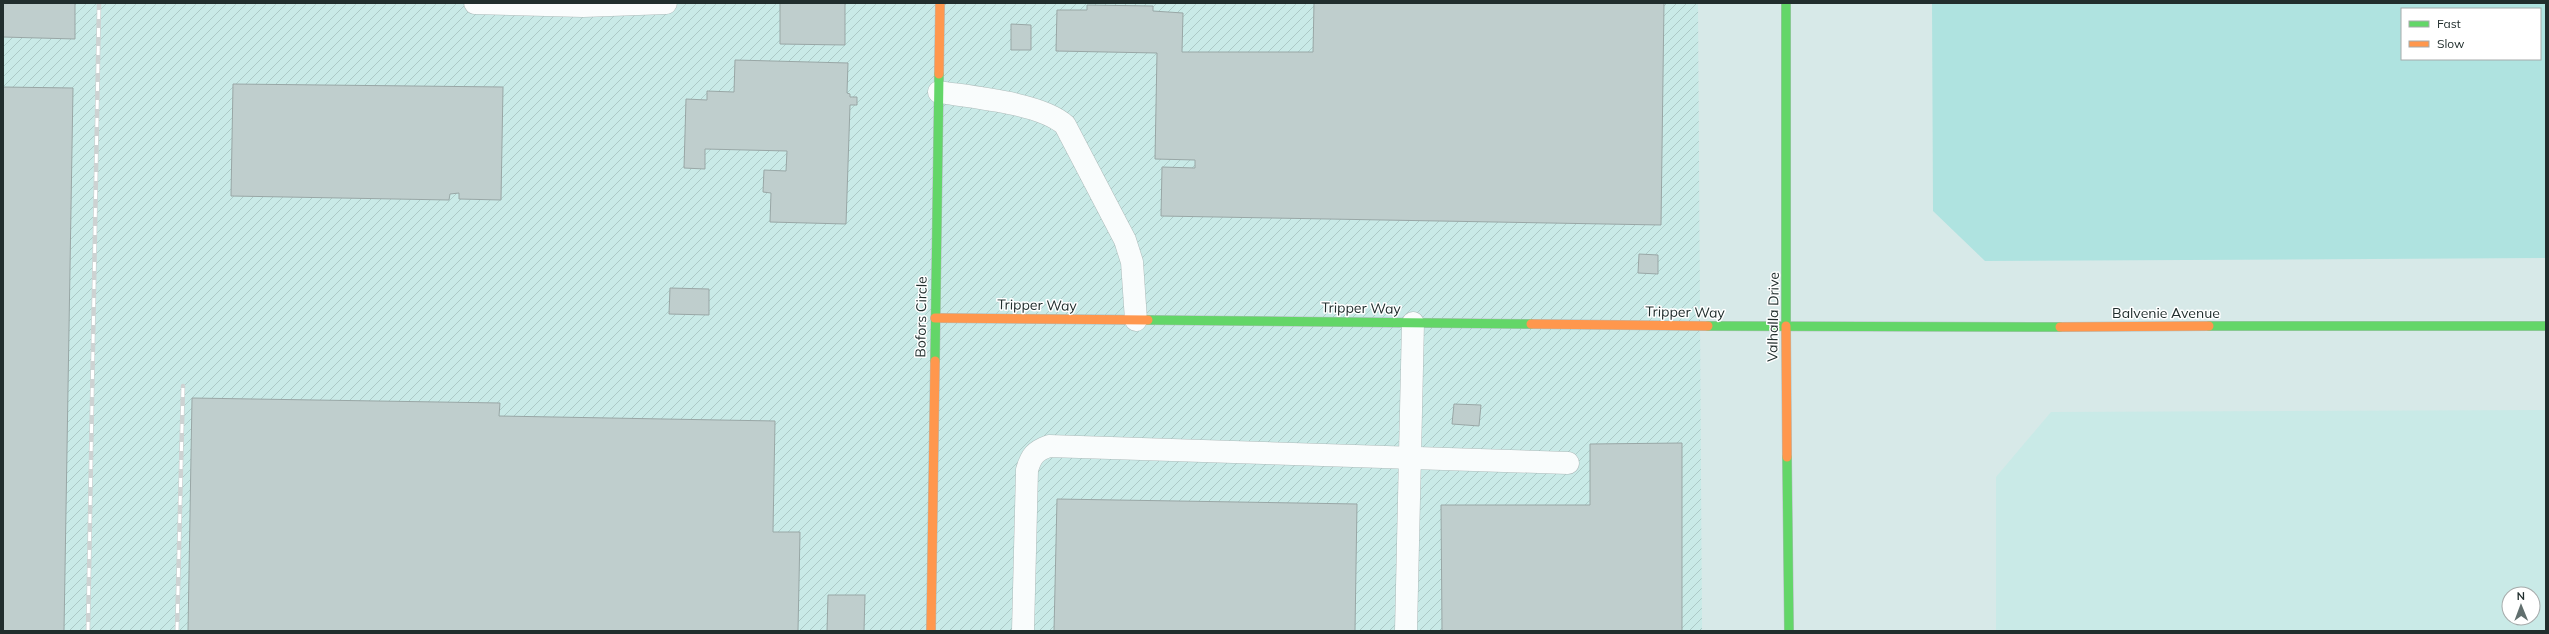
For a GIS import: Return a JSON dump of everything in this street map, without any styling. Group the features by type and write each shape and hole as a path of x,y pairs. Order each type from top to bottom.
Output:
{"street":[{"name":"Bofors Circle","path":"931,631 940,3"},
{"name":"Valhalla Drive","path":"1786,3 1787,327 1785,429 1789,631"},
{"name":"Tripper Way","path":"936,318 1787,327"},
{"name":"Balvenie Avenue","path":"1787,327 2546,326"}],"lane":[{"path":"475,3 583,6 666,3"},
{"path":"939,92 997,101 1057,118 1065,125 1126,240 1132,262 1136,320"},
{"path":"1406,631 1413,323"},
{"path":"1023,631 1028,470 1031,457 1039,449 1049,446 1568,463"}],"shaded area":[{"path":"3,3 1698,3 1702,631 3,631"},
{"path":"1932,3 2546,3 2546,258 1985,261 1933,211"},
{"path":"2546,410 2546,631 1996,631 1996,477 2051,412"}],"building":[{"path":"3,3 75,3 75,39 3,37"},
{"path":"780,3 845,3 845,45 780,44"},
{"path":"1314,3 1664,3 1661,225 1161,216 1162,167 1195,168 1195,160 1155,159 1157,53 1056,51 1057,10 1087,10 1087,5 1153,6 1153,11 1183,13 1182,52 1313,52"},
{"path":"1011,24 1031,25 1031,50 1011,50"},
{"path":"735,60 848,63 847,93 850,94 850,97 857,97 857,105 850,105 846,224 770,222 771,193 763,192 764,170 786,171 787,151 705,149 705,169 684,168 686,99 707,100 707,91 734,92"},
{"path":"233,84 503,87 501,200 459,199 459,193 450,194 449,200 231,196"},
{"path":"3,87 73,88 64,631 3,631"},
{"path":"1639,254 1658,255 1658,274 1638,273"},
{"path":"670,288 709,289 709,315 669,314"},
{"path":"192,398 500,403 499,416 775,421 773,532 800,532 798,631 188,631"},
{"path":"1454,404 1481,405 1479,426 1452,424"},
{"path":"1682,443 1682,631 1442,631 1441,505 1590,505 1590,444"},
{"path":"1057,499 1357,504 1355,631 1054,631"},
{"path":"828,595 865,595 864,631 827,631"}],"railway":[{"path":"88,631 99,3"},
{"path":"177,631 183,386"}],"traffic: fast":[{"path":"1786,3 1786,326"},
{"path":"935,361 939,74"},
{"path":"1148,320 1531,324"},
{"path":"1708,326 2060,327"},
{"path":"2209,326 2546,326"},
{"path":"1787,457 1789,631"}],"traffic: slow":[{"path":"939,74 940,3"},
{"path":"935,318 1148,320"},
{"path":"1531,324 1708,326"},
{"path":"1786,326 1787,457"},
{"path":"2060,327 2209,326"},
{"path":"931,631 935,361"}]}
